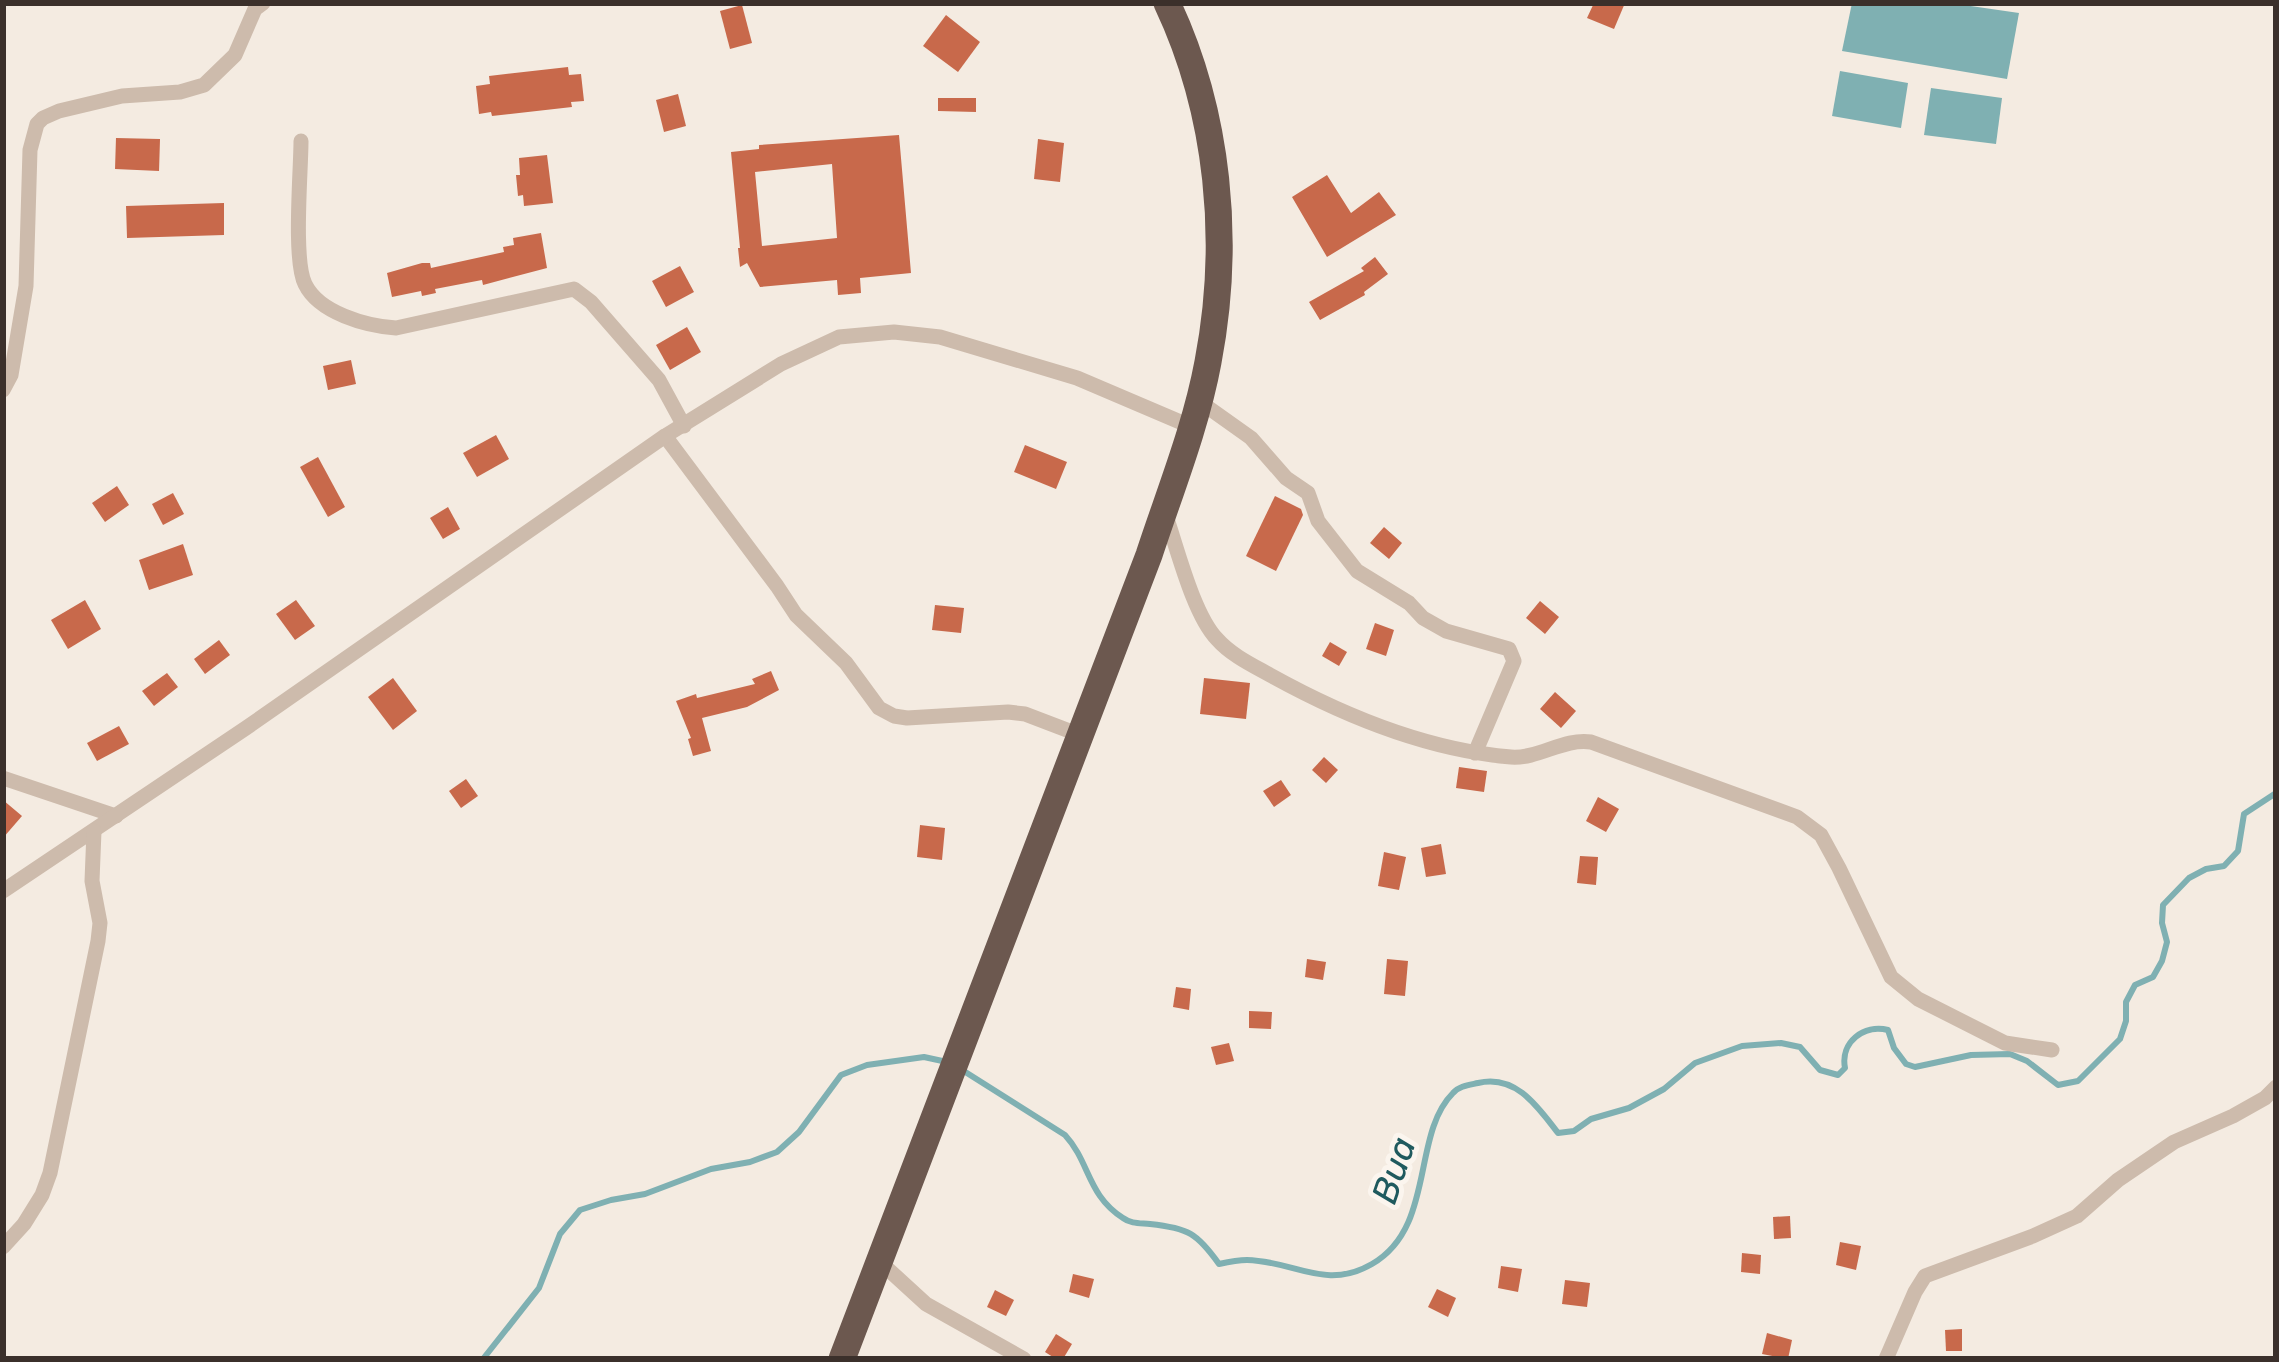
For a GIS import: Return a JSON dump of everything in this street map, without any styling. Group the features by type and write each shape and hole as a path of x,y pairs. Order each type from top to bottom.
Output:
{"highway":[{"path":"842,1359 1080,735 1195,414 1216,313 1220,255 1216,196 1200,88 1167,3"}],"street":[{"path":"3,390 11,375 26,286 30,150 37,124 59,111 122,96 180,92 204,85 235,55 257,5"},
{"path":"302,141 299,261 305,285 320,302 340,314 396,328 574,289 659,380 683,426"},
{"path":"3,891 664,436 781,364 839,337 894,332 940,337 1195,414 1251,438 1286,478 1309,494 1318,521 1357,571 1446,631 1514,653 1475,753"},
{"path":"664,436 796,615 847,663 879,708 907,718 1025,714 1080,735"},
{"path":"1164,510 1197,605 1215,638 1244,661 1304,694 1432,744 1519,758 1578,740 1591,742 1797,817 1821,835 1891,977 1918,999 2006,1043 2052,1050"},
{"path":"3,778 116,816"},
{"path":"3,1247 42,1195 60,1136 98,941 100,923 92,880 94,831"},
{"path":"1886,1359 1924,1276 2077,1216 2118,1180 2174,1142 2233,1116 2276,1087"},
{"path":"879,1262 926,1304 1024,1359"}],"water":[{"path":"1852,3 1950,3 2019,13 2007,79 1842,51"},
{"path":"1840,71 1908,83 1901,128 1832,116"},
{"path":"1931,88 2002,98 1996,144 1924,135"}],"building":[{"path":"1594,3 1625,3 1614,29 1587,18"},
{"path":"742,5 752,43 730,49 720,11"},
{"path":"946,15 980,42 958,72 923,46"},
{"path":"568,67 569,75 581,74 584,101 571,102 572,107 479,114 476,86 490,84 489,76"},
{"path":"678,94 686,126 664,132 656,100"},
{"path":"938,98 976,98 976,112 938,111"},
{"path":"899,135 911,273 860,278 861,293 838,295 837,280 760,287 747,263 740,267 731,152 759,149 759,145","holes":["832,164 837,238 762,246 755,172"]},
{"path":"116,138 160,139 159,171 115,169"},
{"path":"1038,139 1064,143 1060,182 1034,179"},
{"path":"547,155 553,203 524,206 523,195 518,196 519,158"},
{"path":"1327,175 1351,213 1379,192 1396,215 1327,257 1292,197"},
{"path":"224,203 224,235 127,238 126,206"},
{"path":"541,233 547,268 483,285 482,280 422,296 421,291 392,297 387,273 422,263 430,263 431,268 504,252 503,247 514,245 513,238"},
{"path":"1375,257 1388,274 1365,295 1320,320 1309,302 1364,271 1361,268"},
{"path":"680,266 694,292 666,307 652,281"},
{"path":"687,327 701,352 670,370 656,345"},
{"path":"351,360 356,384 328,390 323,366"},
{"path":"496,435 509,459 477,477 463,453"},
{"path":"1025,445 1067,462 1056,489 1014,472"},
{"path":"318,457 345,507 328,517 300,467"},
{"path":"117,486 129,505 105,522 92,503"},
{"path":"173,493 184,514 163,525 152,504"},
{"path":"1275,496 1301,509 1303,515 1276,571 1246,556"},
{"path":"448,507 460,529 443,539 430,518"},
{"path":"1384,527 1402,543 1389,559 1370,543"},
{"path":"183,544 193,575 149,590 139,560"},
{"path":"85,600 101,629 68,649 51,620"},
{"path":"296,600 315,626 295,640 276,614"},
{"path":"1540,601 1559,617 1545,634 1526,618"},
{"path":"935,605 964,608 961,633 932,630"},
{"path":"1375,623 1394,630 1386,656 1366,649"},
{"path":"219,640 230,655 205,674 194,659"},
{"path":"1330,642 1347,652 1339,666 1322,656"},
{"path":"771,671 779,690 747,707 702,718 711,751 693,756 676,701 755,684 752,679"},
{"path":"167,673 178,687 154,706 142,691"},
{"path":"393,678 417,711 393,730 368,697"},
{"path":"1204,678 1250,683 1246,719 1200,714"},
{"path":"1555,692 1576,711 1561,728 1540,709"},
{"path":"119,726 129,744 97,761 87,743"},
{"path":"1324,757 1338,770 1326,783 1312,770"},
{"path":"1459,767 1487,771 1484,792 1456,788"},
{"path":"466,779 478,796 461,808 449,791"},
{"path":"1281,780 1291,795 1274,807 1263,791"},
{"path":"1598,797 1619,809 1606,832 1586,821"},
{"path":"3,800 22,816 3,838"},
{"path":"920,825 945,828 942,860 917,857"},
{"path":"1441,844 1446,874 1426,877 1421,848"},
{"path":"1384,852 1406,857 1399,890 1378,886"},
{"path":"1580,856 1598,857 1596,885 1577,883"},
{"path":"1307,959 1326,962 1323,980 1305,977"},
{"path":"1387,959 1408,961 1405,996 1384,994"},
{"path":"1176,987 1191,989 1189,1010 1173,1007"},
{"path":"1249,1011 1272,1012 1271,1029 1249,1028"},
{"path":"1229,1043 1234,1061 1216,1065 1211,1047"},
{"path":"1790,1216 1791,1238 1774,1239 1773,1217"},
{"path":"1840,1242 1861,1246 1856,1270 1836,1265"},
{"path":"1742,1253 1761,1255 1760,1274 1741,1272"},
{"path":"1501,1266 1522,1269 1518,1292 1498,1288"},
{"path":"1073,1274 1094,1279 1089,1298 1069,1292"},
{"path":"1565,1280 1590,1283 1587,1307 1562,1304"},
{"path":"1437,1289 1456,1298 1448,1317 1428,1307"},
{"path":"995,1290 1014,1300 1006,1316 987,1307"},
{"path":"1962,1329 1962,1351 1946,1351 1945,1330"},
{"path":"1767,1333 1792,1340 1788,1359 1762,1354"},
{"path":"1056,1334 1072,1344 1063,1359 1045,1352"}],"waterway":[{"name":"Bua","path":"959,1068 1065,1135 1102,1199 1126,1220 1190,1234 1219,1264 1247,1260 1324,1275 1355,1272 1392,1248 1406,1228 1440,1111 1455,1091 1468,1085 1504,1083 1534,1103 1558,1133 1574,1131 1591,1119 1629,1108 1664,1089 1695,1063 1742,1046 1781,1043 1800,1047 1820,1070 1838,1075 1845,1068 1850,1043 1879,1029 1888,1030 1894,1048 1906,1064 1915,1067 1971,1055 2010,1054 2058,1085 2078,1081 2120,1039 2126,1002 2135,985 2153,977 2162,961 2167,942 2163,905 2189,878 2224,866 2238,851 2244,814 2276,793"},
{"name":"Bua","path":"483,1359 539,1288 560,1234 580,1210 777,1152 799,1132 841,1075 867,1065 924,1057 947,1062"}]}
